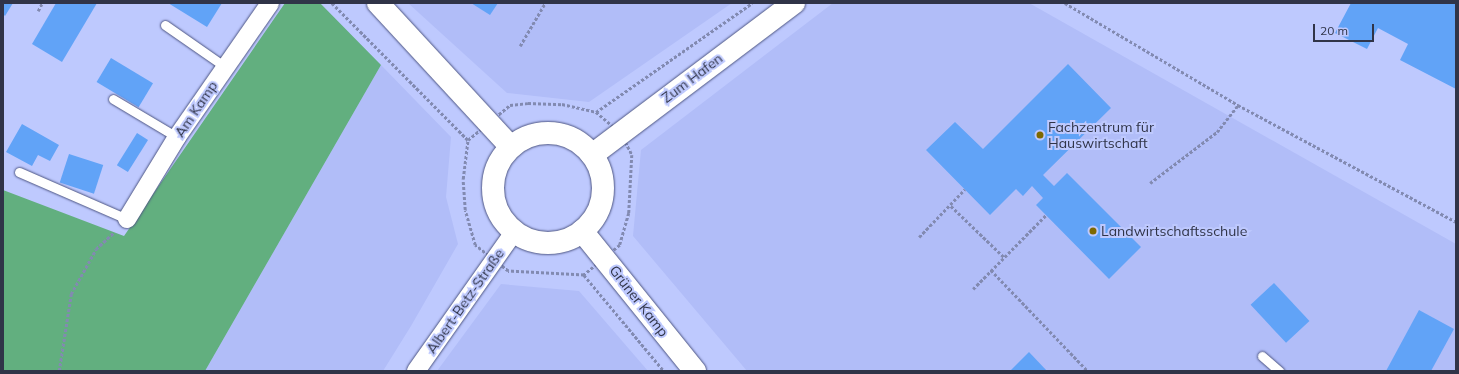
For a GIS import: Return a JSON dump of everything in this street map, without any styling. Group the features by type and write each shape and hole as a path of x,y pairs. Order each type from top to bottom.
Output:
{"main road":[{"path":"378,3 511,147"},
{"name":"Zum Hafen","path":"592,155 794,3"},
{"path":"545,133 562,135 579,143 592,155 600,170 603,186 600,206 582,231 564,241 544,243 528,240 514,232 499,215 493,198 493,179 499,162 511,147 527,137 545,133"},
{"name":"Grüner Kamp","path":"582,231 606,258 695,371"}],"street":[{"name":"Am Kamp","path":"127,219 177,137 224,66 270,3"},
{"name":"Albert-Betz-Straße","path":"416,371 514,232"}],"lane":[{"path":"165,25 224,66"},
{"path":"113,99 177,137"},
{"path":"19,172 127,219"},
{"path":"1262,356 1279,371"}],"path":[{"path":"38,11 42,3"},
{"path":"332,3 468,140"},
{"path":"520,46 545,3"},
{"path":"596,112 752,3"},
{"path":"1065,3 1238,105 1456,222"},
{"path":"528,103 562,104 596,112 620,133 632,155 629,213 620,246 584,276 508,271 475,245 465,210 463,179 468,140 488,122 510,105 528,103"},
{"path":"1150,183 1217,132 1238,105"},
{"path":"919,237 951,206 965,189"},
{"path":"951,206 1005,258"},
{"path":"972,289 1005,258 1046,215"},
{"path":"59,371 71,294 96,249 127,219"},
{"path":"991,270 1088,371"},
{"path":"584,276 664,371"}],"shaded area":[{"path":"408,3 732,3 589,102 507,93"},
{"path":"833,3 1029,3 1456,244 1456,371 747,371 633,236 641,150"},
{"path":"381,65 451,137 446,197 458,244 411,326 383,371 205,371"},
{"path":"501,284 579,291 648,371 437,371"}],"green space":[{"path":"285,3 320,3 381,65 205,371 3,371 3,190 124,236"}],"building":[{"path":"3,3 13,3 5,16 3,14"},
{"path":"56,3 97,3 62,62 32,44"},
{"path":"168,3 222,3 207,27"},
{"path":"471,3 498,3 490,15"},
{"path":"1351,3 1456,3 1456,89 1400,60 1408,44 1378,28 1367,49 1335,33"},
{"path":"111,58 153,83 139,107 97,82"},
{"name":"Fachzentrum für Hauswirtschaft","path":"1068,64 1111,108 1043,175 1054,186 1067,173 1141,247 1109,279 1036,205 1043,198 1032,186 1023,196 1016,189 990,215 926,150 955,122 983,149"},
{"path":"22,124 59,145 50,161 38,155 32,166 6,152"},
{"path":"137,133 148,140 128,172 117,165"},
{"path":"69,154 103,165 94,194 60,183"},
{"path":"1274,283 1309,321 1286,343 1251,305"},
{"path":"1419,310 1454,329 1431,371 1386,371"},
{"path":"1029,352 1047,371 1010,371"}],"place":[{"name":"Fachzentrum für Hauswirtschaft","path":"1040,135"},
{"name":"Landwirtschaftsschule","path":"1093,231"}]}
